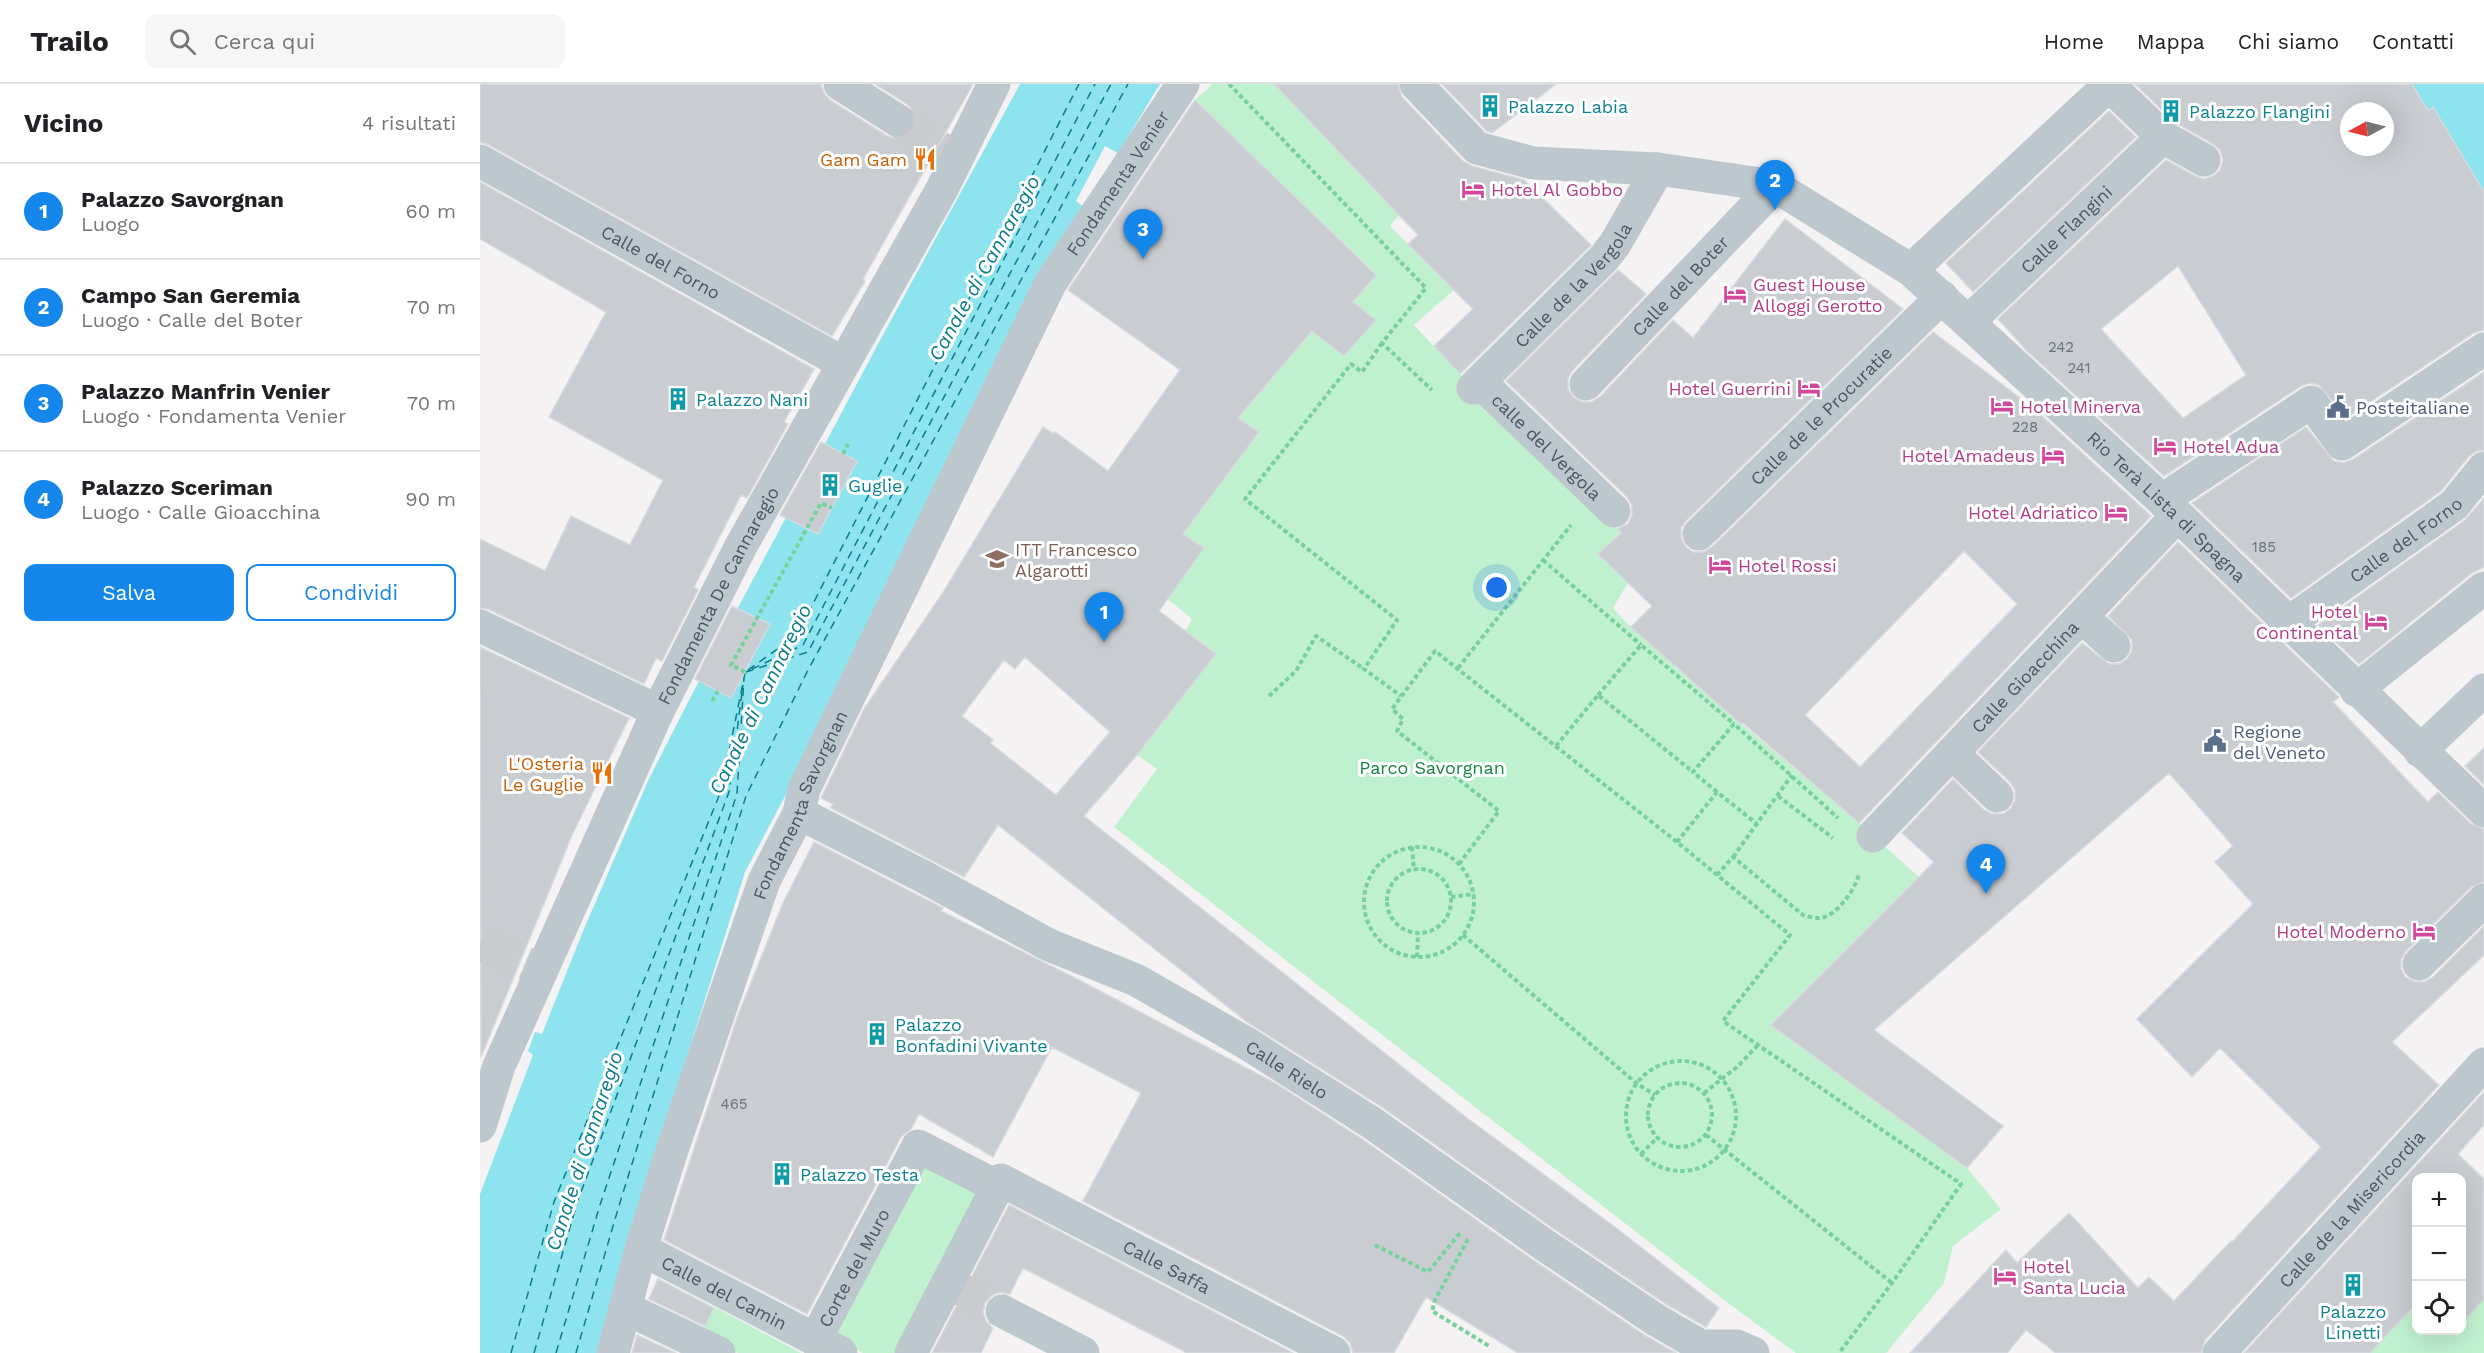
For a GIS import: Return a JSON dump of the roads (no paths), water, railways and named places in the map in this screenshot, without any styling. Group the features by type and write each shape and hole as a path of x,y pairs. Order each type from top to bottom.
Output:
{"street":[{"path":"840,84 897,120"},
{"name":"Fondamenta De Cannaregio","path":"480,1126 499,1066 658,711 741,546 942,189 994,84"},
{"name":"Fondamenta Venier","path":"1051,282 1183,84"},
{"path":"1416,84 1477,148 1533,163 1658,169 1775,186"},
{"path":"2112,88 2163,137 2204,160"},
{"name":"Calle de le Procuratie","path":"1699,534 1926,283 2002,183 2112,88"},
{"name":"Calle Flangini","path":"1968,322 2163,137"},
{"name":"Calle del Forno","path":"480,161 843,363"},
{"name":"Calle de la Vergola","path":"1476,385 1616,244 1658,169"},
{"name":"Rio Terà Lista di Spagna","path":"1775,186 1926,283 2169,508 2420,752 2484,811"},
{"name":"Calle del Boter","path":"1586,384 1775,186"},
{"name":"Fondamenta Savorgnan","path":"613,1353 641,1249 764,881 799,813 804,789 1051,282"},
{"name":"Calle Gioacchina","path":"1857,840 1952,753 2082,617 2169,508 2311,402 2342,444 2484,349"},
{"name":"calle del Vergola","path":"1476,385 1614,511"},
{"name":"Calle del Forno","path":"2288,623 2454,505 2484,468"},
{"path":"2356,690 2484,588"},
{"path":"2082,617 2114,646"},
{"path":"480,626 658,711"},
{"path":"2420,752 2484,690"},
{"path":"1952,753 1997,796"},
{"name":"Calle Rielo","path":"799,813 926,878 1049,945 1136,980 1246,1043 1372,1123 1656,1320 1701,1346 1737,1346 1752,1353"},
{"path":"2419,964 2484,900"},
{"name":"Calle de la Misericordia","path":"2219,1353 2484,1064"},
{"name":"Corte del Muro","path":"828,1346 918,1146 1000,1183"},
{"path":"911,1353 950,1284 1000,1183"},
{"name":"Calle Saffa","path":"1000,1183 1334,1353"},
{"name":"Calle del Camin","path":"641,1249 828,1346"},
{"path":"626,1308 719,1353"},
{"path":"1002,1311 1083,1353"}],"water":[{"name":"Canale di Cannaregio","path":"1020,84 1160,84 1042,279 792,783 745,872 633,1228 599,1353 480,1353 480,1194 533,1055 528,1051 535,1032 542,1034 583,931 648,781 688,702 878,344"},
{"path":"2412,84 2484,84 2484,192 2433,107 2428,111"}],"tunnel":[{"path":"897,120 957,159"},
{"path":"480,944 542,970"},
{"path":"953,1285 1002,1311"}],"place":[{"name":"Palazzo Labia","path":"1490,106"},
{"name":"Palazzo Flangini","path":"2171,111"},
{"name":"Gam Gam","path":"925,159"},
{"name":"Hotel Al Gobbo","path":"1473,189"},
{"name":"Campo San Geremia","path":"1775,210"},
{"name":"Palazzo Manfrin Venier","path":"1143,259"},
{"name":"Guest House Alloggi Gerotto","path":"1735,294"},
{"name":"Hotel Guerrini","path":"1809,388"},
{"name":"Palazzo Nani","path":"678,399"},
{"name":"Hotel Minerva","path":"2002,406"},
{"name":"Posteitaliane","path":"2338,407"},
{"name":"Hotel Adua","path":"2165,446"},
{"name":"Hotel Amadeus","path":"2053,455"},
{"name":"Guglie","path":"830,485"},
{"name":"Hotel Adriatico","path":"2116,512"},
{"name":"ITT Francesco Algarotti","path":"997,559"},
{"name":"Hotel Rossi","path":"1720,565"},
{"name":"Hotel Continental","path":"2376,621"},
{"name":"Palazzo Savorgnan","path":"1104,642"},
{"name":"Regione del Veneto","path":"2215,741"},
{"name":"L'Osteria Le Guglie","path":"602,773"},
{"name":"Palazzo Sceriman","path":"1986,894"},
{"name":"Hotel Moderno","path":"2424,931"},
{"name":"Palazzo Bonfadini Vivante","path":"877,1034"},
{"name":"Palazzo Testa","path":"782,1174"},
{"name":"Hotel Santa Lucia","path":"2005,1276"},
{"name":"Palazzo Linetti","path":"2353,1285"}],"park label":[{"name":"Parco Savorgnan","path":"1432,767"}]}
